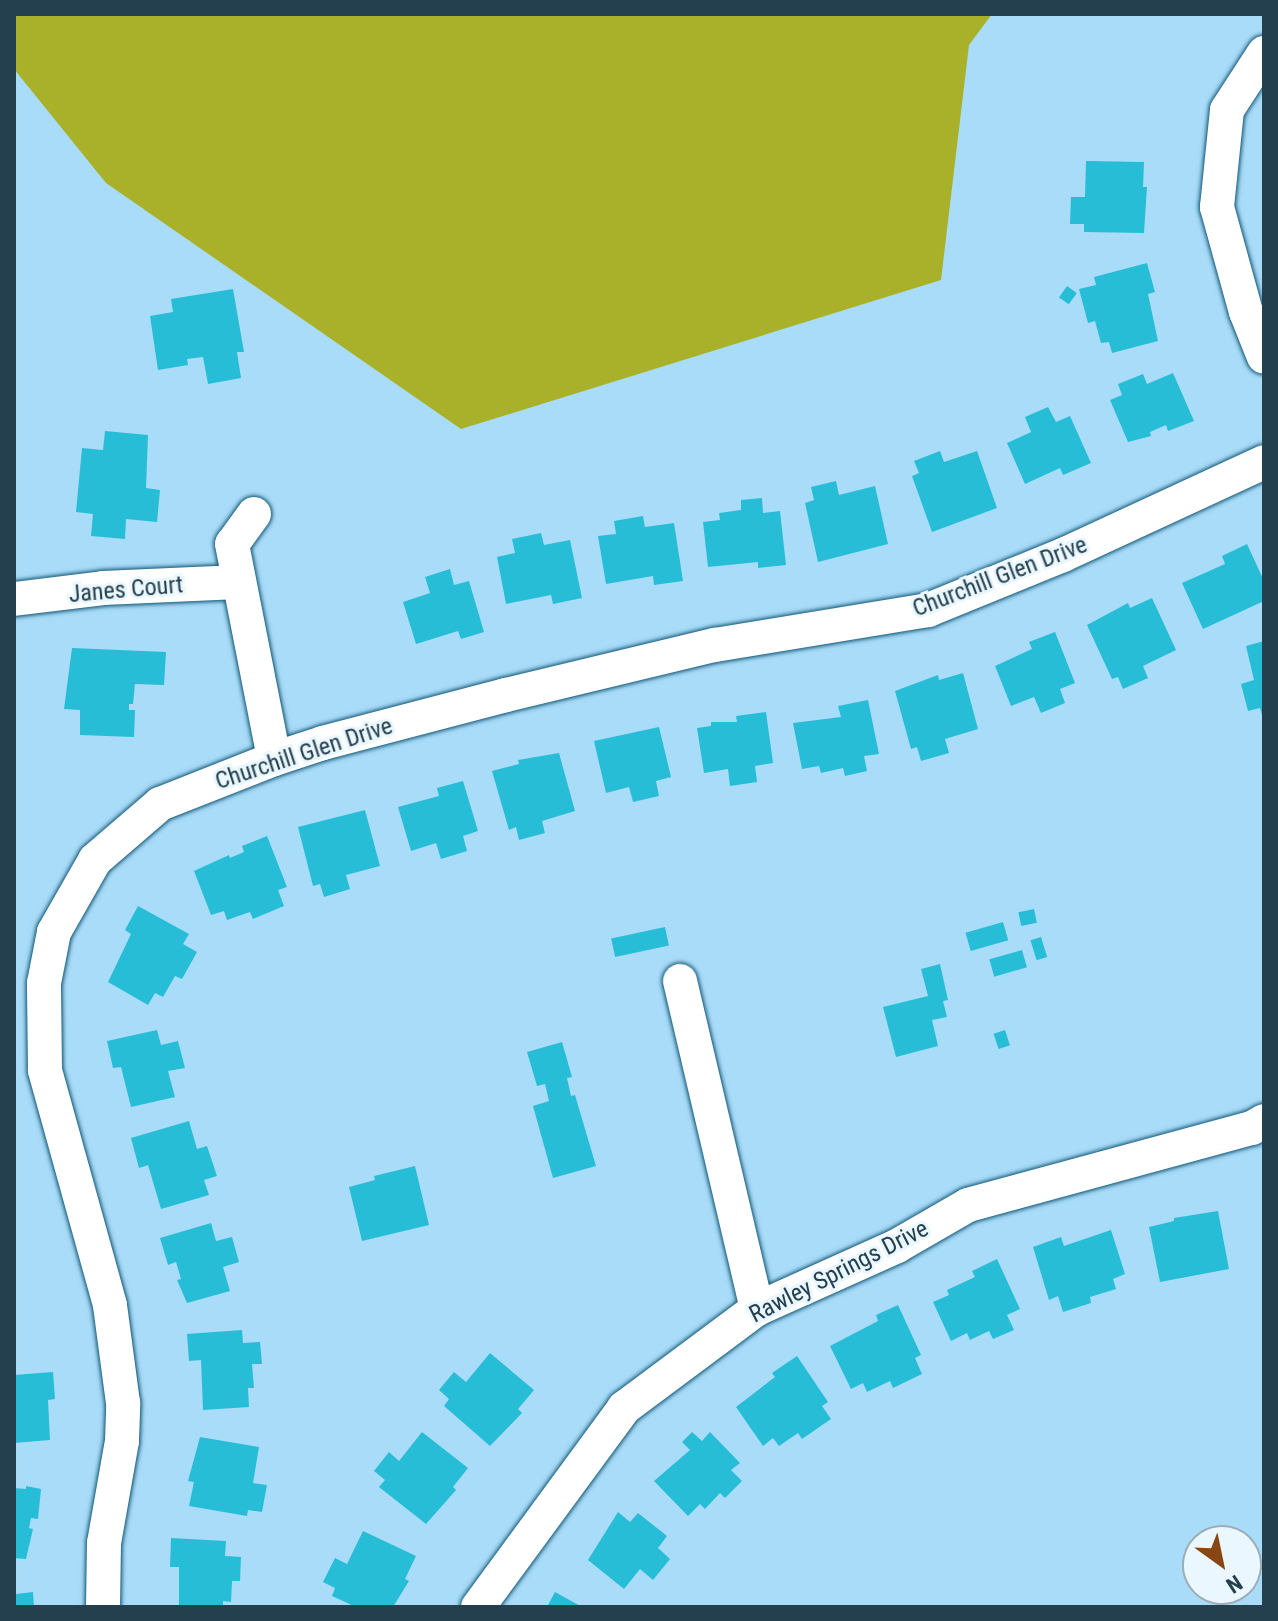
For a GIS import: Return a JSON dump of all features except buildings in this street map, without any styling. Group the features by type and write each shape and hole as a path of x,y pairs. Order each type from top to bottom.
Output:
{"street":[{"path":"1264,53 1227,110 1217,207 1246,312 1264,357"},
{"name":"Churchill Glen Drive","path":"103,1607 104,1543 122,1441 123,1403 110,1305 45,1070 44,983 54,932 95,860 160,804 274,759 399,723 715,645 928,610 1076,549 1264,462"},
{"path":"254,514 232,544 274,759"},
{"name":"Janes Court","path":"14,599 103,588 239,582"},
{"path":"680,981 757,1309"},
{"name":"Rawley Springs Drive","path":"478,1607 624,1408 757,1309 897,1246 968,1205 1252,1128 1264,1121"}],"green space":[{"path":"14,14 992,14 969,45 941,280 461,429 106,183 14,69"}]}
